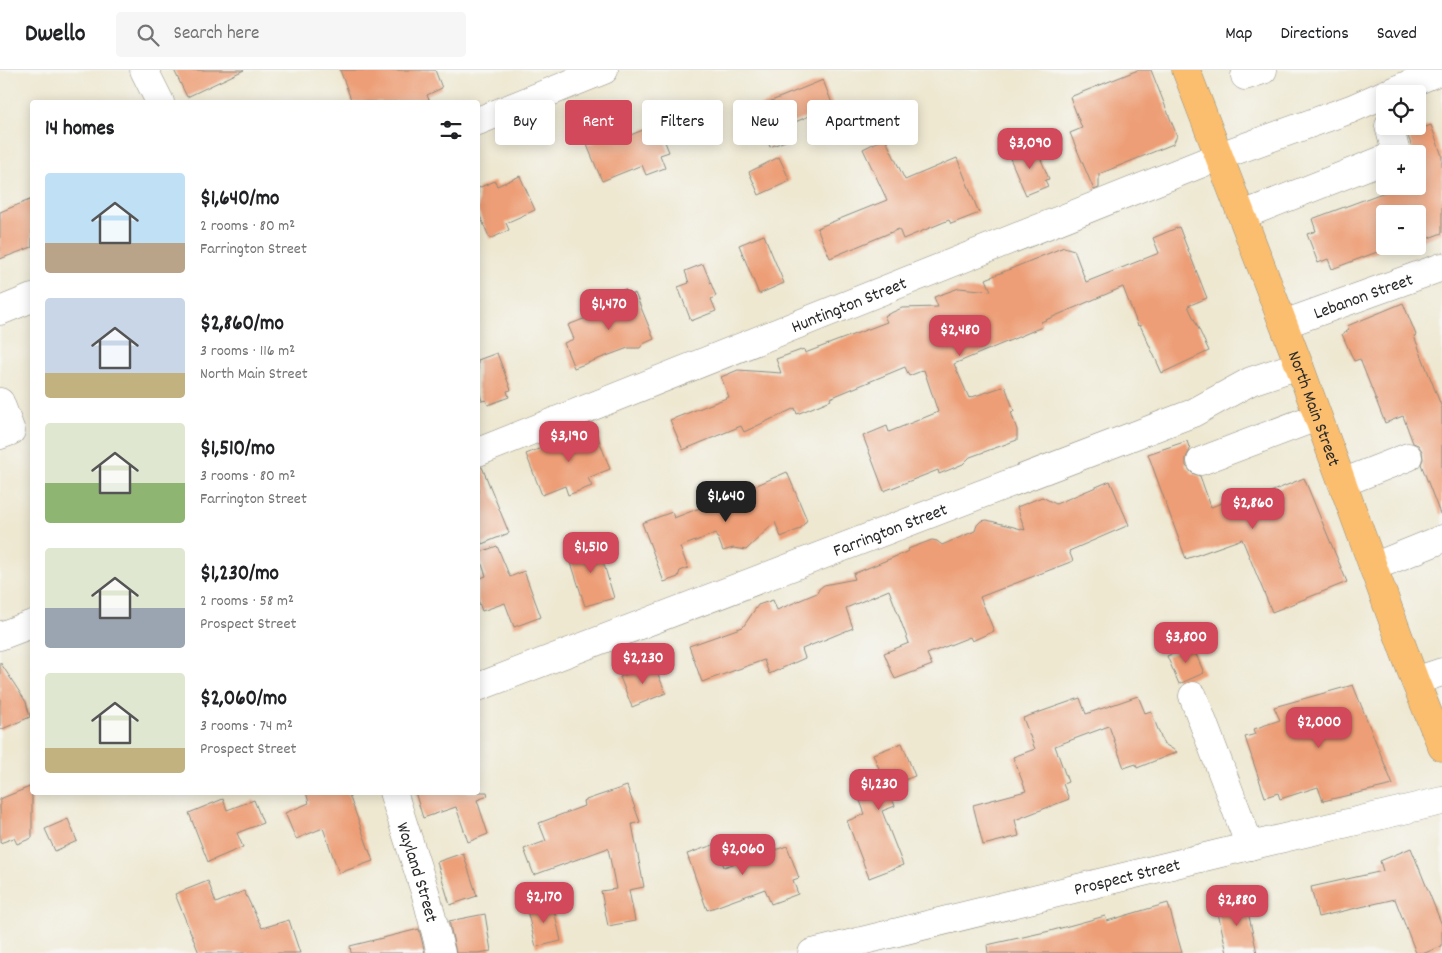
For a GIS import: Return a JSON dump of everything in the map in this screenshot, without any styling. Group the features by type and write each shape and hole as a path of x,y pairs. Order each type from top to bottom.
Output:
{"main road":[{"name":"North Main Street","path":"1186,70 1243,215 1415,681 1442,747"}],"street":[{"path":"144,70 159,100"},
{"path":"480,120 604,70"},
{"name":"Huntington Street","path":"1412,85 1442,70"},
{"name":"Huntington Street","path":"480,451 1220,156 1351,109 1376,102"},
{"path":"1243,215 1376,163"},
{"name":"Lebanon Street","path":"1284,324 1442,268"},
{"path":"0,311 30,299"},
{"name":"Farrington Street","path":"480,686 1183,417 1251,381 1299,365"},
{"path":"0,402 11,431 0,435"},
{"path":"1201,461 1317,417"},
{"path":"1342,483 1408,457"},
{"path":"1373,567 1442,539"},
{"path":"0,636 30,625"},
{"path":"1415,681 1442,672"},
{"path":"1193,696 1250,846"},
{"name":"Wayland Street","path":"394,795 426,894 441,953"},
{"name":"Prospect Street","path":"812,953 875,946 1250,846 1442,801"}],"building":[{"path":"174,70 244,70 187,97"},
{"path":"340,70 435,70 442,88 427,95 429,100 351,100"},
{"path":"1138,70 1151,70 1177,136 1173,144 1099,174 1099,188 1094,190 1070,133 1082,128 1070,97"},
{"path":"823,80 831,100 807,100 807,117 797,121 797,100 774,100"},
{"path":"1431,125 1442,156 1442,233 1426,239 1426,205 1376,205 1376,252 1332,269 1328,259 1318,263 1307,234 1316,231 1312,219 1377,195 1426,195 1426,145 1411,145 1407,135 1426,135 1426,127"},
{"path":"642,130 642,145 666,145 669,152 660,155 665,168 646,175 642,165 602,181 587,145 632,145 632,134"},
{"path":"871,145 888,145 905,180 957,158 979,213 951,224 949,220 903,239 899,229 830,258 817,228 887,200 863,149"},
{"path":"1035,145 1049,179 1045,180 1048,186 1026,195 1009,156"},
{"path":"779,157 790,181 759,195 749,172"},
{"path":"520,176 535,210 506,223 509,230 490,239 480,216 480,187 495,181 497,186"},
{"path":"30,200 30,248 0,259 0,212"},
{"path":"1179,227 1207,298 1188,306 1209,351 1162,373 1140,325 1138,326 1123,287 1041,322 1042,327 954,364 969,398 1005,386 1014,411 1011,412 1017,430 1017,440 970,457 963,464 939,474 938,470 884,491 863,436 887,426 889,432 938,412 924,370 909,376 905,367 830,398 831,400 797,414 795,408 744,432 741,426 683,450 670,420 729,397 721,377 738,370 781,373 776,359 804,349 805,353 887,322 884,316 902,308 938,307 934,297 959,288 991,291 986,279 1064,247 1074,250 1086,282 1159,253 1153,238"},
{"path":"764,235 784,283 759,294 739,245"},
{"path":"703,264 716,296 711,299 716,311 691,321 678,287 689,283 685,271"},
{"path":"625,289 629,296 635,293 654,339 643,344 640,348 628,348 574,368 564,343 574,339 568,325 607,310 606,306 611,304 609,297"},
{"path":"1403,303 1442,408 1442,514 1440,514 1421,464 1423,459 1422,451 1418,445 1413,443 1403,416 1385,423 1360,359 1354,361 1342,334 1349,330 1347,326"},
{"path":"497,353 511,390 507,391 509,397 488,405 486,400 482,401 480,394 480,359"},
{"path":"594,427 610,469 588,478 592,486 568,495 565,486 542,495 526,454"},
{"path":"1187,441 1190,450 1186,458 1186,466 1192,473 1200,476 1211,507 1247,494 1249,501 1304,478 1347,582 1272,612 1242,539 1186,559 1148,454"},
{"path":"480,467 482,467 509,533 482,544 480,538"},
{"path":"787,472 807,520 800,529 781,537 775,522 746,550 733,548 723,551 716,533 680,547 688,568 680,571 678,577 664,582 642,523 672,512 674,518"},
{"path":"1110,481 1129,525 1069,551 1073,561 980,597 994,631 972,641 970,637 927,654 932,665 895,679 884,653 909,643 889,590 846,608 853,628 802,649 805,658 769,674 764,660 702,682 689,646 743,627 758,605 773,600 777,610 817,593 824,585 855,579 853,574 909,551 908,549 932,540 942,545 975,531 981,521 987,520 1025,530 1017,507 1042,497 1056,504"},
{"path":"597,541 614,598 585,606 567,550"},
{"path":"497,546 510,577 524,571 541,617 514,627 505,603 482,611 480,606 480,578 486,576 480,559 480,552"},
{"path":"1192,645 1204,673 1179,684 1167,656"},
{"path":"0,662 26,702 30,717 0,730"},
{"path":"653,663 666,693 632,707 620,677"},
{"path":"1353,685 1393,785 1323,801 1318,787 1280,799 1278,793 1265,797 1245,737 1256,734 1254,729 1280,720 1274,707"},
{"path":"1138,696 1145,713 1151,711 1163,743 1177,752 1137,768 1136,764 1124,768 1109,726 1055,746 1068,782 1063,784 1069,799 1015,820 1019,836 983,845 973,805 1026,791 1013,757 1035,749 1023,718 1080,698 1086,714"},
{"path":"902,743 915,776 887,786 895,806 882,811 903,865 869,878 847,821 865,814 853,782 880,771 873,754"},
{"path":"627,786 640,822 632,824 644,887 629,890 635,921 608,926 601,891 616,889 608,848 534,875 524,849 546,841 539,823 584,806 583,801"},
{"path":"30,787 30,795 32,795 32,838 17,844 14,838 0,843 0,799"},
{"path":"480,792 487,792 488,796 477,800 488,834 468,842 456,807 423,818 416,795 480,795"},
{"path":"307,795 349,795 373,861 339,873 323,828 296,839 285,813 309,803"},
{"path":"223,799 227,810 254,800 263,823 237,833 243,847 208,862 189,813"},
{"path":"68,819 77,841 55,851 45,829"},
{"path":"716,844 724,867 787,846 799,878 793,880 798,894 771,904 765,889 707,910 687,854"},
{"path":"1411,848 1442,925 1442,946 1425,953 1416,953 1395,899 1318,917 1311,887 1383,871 1380,861"},
{"path":"463,853 477,896 450,905 437,862"},
{"path":"208,881 216,903 244,891 262,928 289,920 300,953 199,953 175,894"},
{"path":"1245,898 1257,953 1227,953 1216,904"},
{"path":"552,901 561,941 536,947 526,906"},
{"path":"1168,903 1182,953 988,953 987,945 1105,916 1107,921"},
{"path":"485,914 491,951 456,953 449,921"},
{"path":"419,929 425,953 351,953 350,946"}]}
